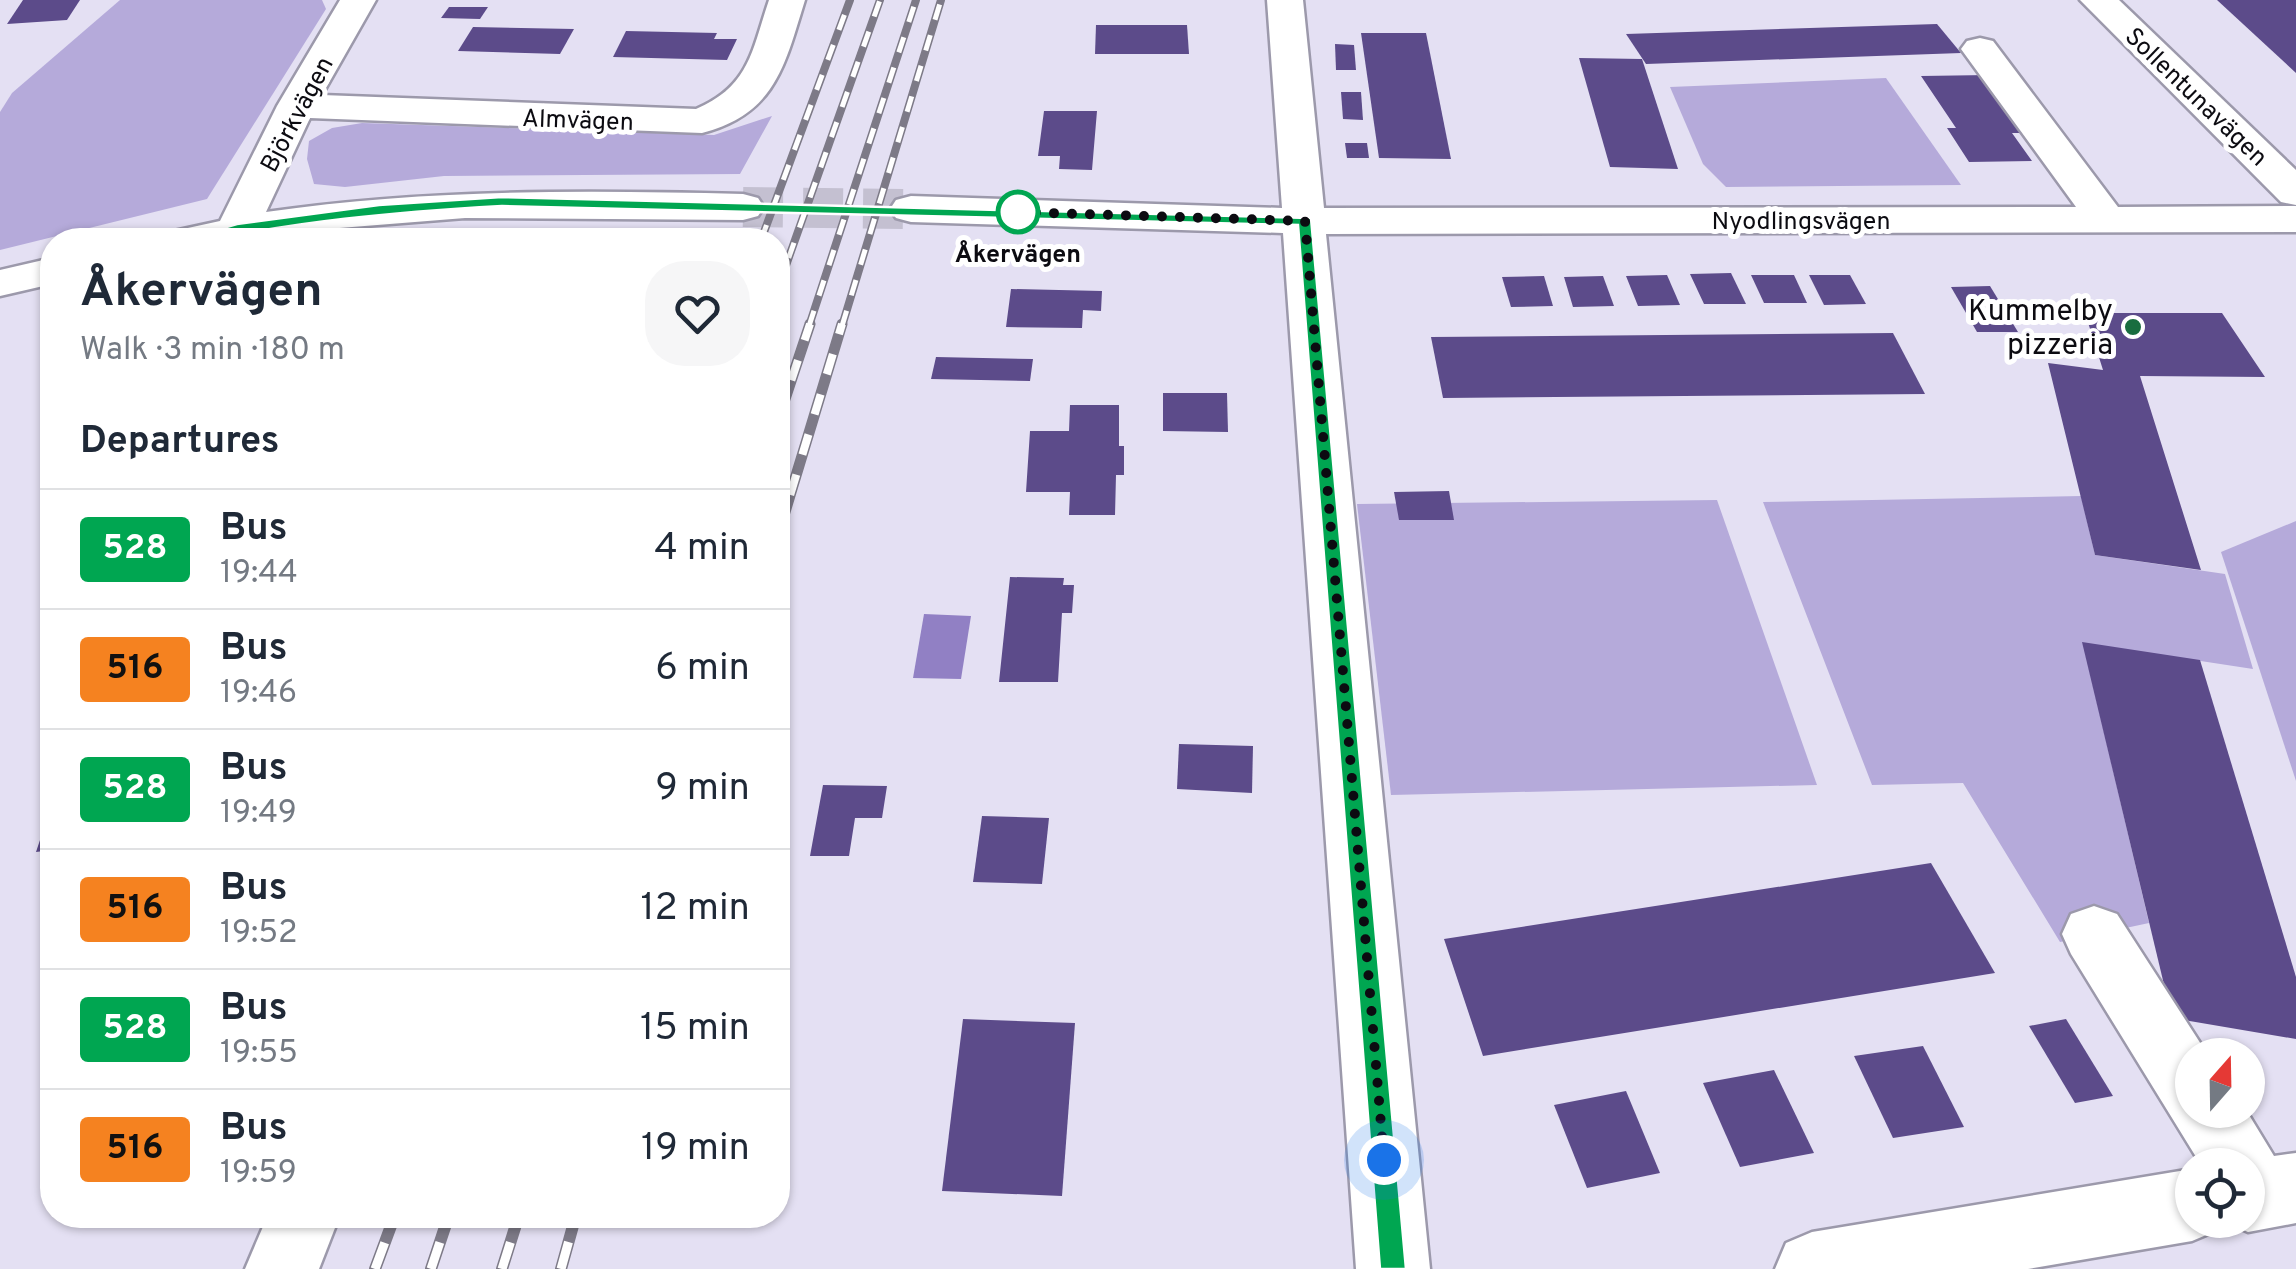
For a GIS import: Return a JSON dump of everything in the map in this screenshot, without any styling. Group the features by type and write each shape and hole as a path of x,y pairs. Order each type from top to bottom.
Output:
{"street":[{"name":"Björkvägen","path":"237,228 296,106 358,0"},
{"name":"Almvägen","path":"296,106 702,121 735,109 756,89 787,0"},
{"path":"1286,0 1393,1269"},
{"name":"Sollentunavägen","path":"2098,0 2296,193"},
{"path":"1980,49 2106,219"},
{"path":"244,228 379,209 502,201 743,206"},
{"name":"Nyodlingsvägen","path":"911,209 1305,221 2296,218"},
{"path":"0,283 40,274"},
{"path":"2094,934 2175,1064"},
{"path":"1812,1269 2175,1208"},
{"path":"282,1269 299,1228"}],"shaded area":[{"path":"120,0 322,0 326,9 207,199 89,228 40,228 40,240 0,250 0,112 12,93"},
{"path":"1886,78 1961,185 1726,187 1703,164 1670,87"},
{"path":"772,116 740,174 444,176 345,187 314,184 307,159 309,141 332,128 362,123 714,135"},
{"path":"2081,496 2095,555 2225,574 2253,669 2083,643 2149,923 2060,942 1963,783 1872,785 1763,502"},
{"path":"1717,500 1817,785 1391,795 1357,504"},
{"path":"2296,521 2296,781 2221,552"},
{"path":"924,614 971,616 961,679 913,678"}],"building":[{"path":"23,0 80,0 67,20 7,24"},
{"path":"2217,0 2296,0 2296,73"},
{"path":"449,7 488,7 480,19 441,18"},
{"path":"1937,24 1961,53 1646,64 1626,34"},
{"path":"1096,25 1187,25 1189,54 1095,54"},
{"path":"473,27 574,29 560,54 458,51"},
{"path":"626,31 717,33 714,39 737,39 727,60 613,57"},
{"path":"1361,33 1426,33 1451,159 1379,158"},
{"path":"1335,44 1354,45 1356,70 1336,70"},
{"path":"1579,58 1642,59 1678,169 1610,167"},
{"path":"1988,75 2029,133 2012,133 2032,161 1969,162 1947,128 1956,128 1921,76"},
{"path":"1341,92 1361,92 1363,120 1343,119"},
{"path":"1044,111 1097,111 1092,170 1059,169 1060,156 1038,156"},
{"path":"1345,143 1367,143 1369,158 1347,158"},
{"path":"1731,273 1746,304 1704,304 1690,274"},
{"path":"1667,275 1680,305 1638,306 1626,276"},
{"path":"1751,275 1794,275 1807,303 1764,303"},
{"path":"1809,275 1850,275 1866,304 1824,305"},
{"path":"1544,276 1553,306 1511,307 1502,277"},
{"path":"1603,276 1614,306 1573,307 1564,277"},
{"path":"1990,286 2018,332 1977,332 1951,287"},
{"path":"1011,289 1102,291 1101,311 1083,310 1082,328 1006,327"},
{"path":"2085,313 2222,313 2265,377 2140,376 2201,570 2095,555 2048,363 2103,370"},
{"path":"1893,333 1925,394 1443,398 1431,337"},
{"path":"936,357 1033,359 1030,381 931,379"},
{"path":"1163,393 1227,393 1228,432 1163,431"},
{"path":"1070,405 1119,405 1124,475 1116,475 1115,515 1069,515 1070,492 1026,492 1030,431 1069,431"},
{"path":"1449,491 1454,520 1399,520 1394,492"},
{"path":"1010,577 1064,578 1063,585 1074,585 1072,613 1062,613 1058,682 999,682"},
{"path":"2082,642 2200,660 2296,977 2296,1039 2172,1018"},
{"path":"1179,744 1253,746 1252,793 1177,789"},
{"path":"823,785 887,786 882,818 855,818 849,856 810,856"},
{"path":"982,816 1049,818 1042,884 973,882"},
{"path":"1931,863 1995,973 1483,1056 1444,939"},
{"path":"963,1019 1075,1023 1062,1196 942,1191"},
{"path":"2066,1019 2113,1096 2075,1103 2029,1026"},
{"path":"1923,1046 1964,1127 1893,1138 1854,1056"},
{"path":"1774,1070 1814,1153 1740,1167 1703,1083"},
{"path":"1626,1091 1660,1173 1587,1188 1554,1105"}],"tunnel":[{"path":"743,207 911,209"}],"railway":[{"path":"765,228 850,0"},
{"path":"790,254 880,0"},
{"path":"809,326 916,0"},
{"path":"842,326 941,0"},
{"path":"790,384 810,324"},
{"path":"790,495 842,324"},
{"path":"375,1269 390,1228"},
{"path":"431,1269 445,1228"},
{"path":"502,1269 515,1228"},
{"path":"561,1269 572,1228"}],"bus line":[{"name":"528","path":"244,228 379,209 502,201 1305,221 1393,1269"}],"place":[{"name":"Åkervägen","path":"1018,212"},
{"name":"Kummelby pizzeria","path":"2133,327"}],"route":[{"path":"1018,212 1305,221 1384,1160"}]}
